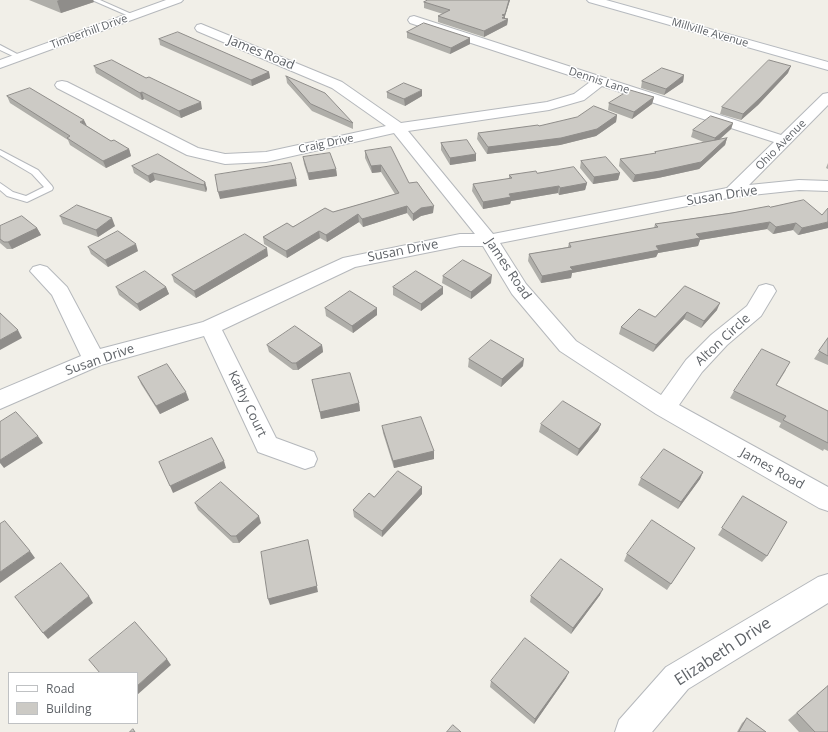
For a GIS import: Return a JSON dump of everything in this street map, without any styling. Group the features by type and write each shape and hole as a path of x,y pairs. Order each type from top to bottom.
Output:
{"street":[{"name":"Timberhill Drive","path":"0,64 177,0"},
{"name":"Millville Avenue","path":"593,0 828,66"},
{"name":"Dennis Lane","path":"414,20 785,141"},
{"name":"James Road","path":"201,28 337,85 398,128 489,240 519,289 568,346 664,408 828,500"},
{"name":"Craig Drive","path":"62,85 193,152 225,159 266,157 398,128 564,103 579,97 599,81"},
{"name":"Ohio Avenue","path":"733,192 828,97"},
{"name":"Susan Drive","path":"0,400 94,360 210,327 350,262 460,240 489,240 733,192 799,185 828,186"},
{"path":"40,272 60,292 94,360"},
{"name":"Alton Circle","path":"664,408 694,366 719,340 754,311 766,291"},
{"name":"Kathy Court","path":"210,327 267,445 305,459"},
{"name":"Elizabeth Drive","path":"631,732 677,678 828,587"}],"lane":[{"path":"95,0 133,16"},
{"path":"0,47 19,57"},
{"path":"0,152 35,172 49,188 27,199 10,194 0,186"}],"building":[{"path":"428,0 509,0 505,14 502,15 505,16 502,18 508,19 484,31 438,16 450,10 424,2"},
{"path":"424,23 470,38 451,48 407,32"},
{"path":"178,32 269,72 251,80 159,39"},
{"path":"112,60 146,78 149,77 201,102 179,111 142,92 140,93 94,66"},
{"path":"769,60 791,66 743,114 722,107"},
{"path":"662,68 684,75 666,89 642,81"},
{"path":"286,76 325,93 353,123 311,104"},
{"path":"404,83 422,90 404,99 387,92"},
{"path":"30,88 84,120 80,122 111,141 114,140 129,149 103,161 67,138 70,136 7,96"},
{"path":"630,90 654,97 634,112 609,103"},
{"path":"594,106 617,115 597,129 561,138 488,147 478,133 539,126 577,117"},
{"path":"711,116 733,123 715,138 693,130"},
{"path":"727,138 701,162 660,171 635,175 620,159 656,153 655,152"},
{"path":"467,140 476,154 450,158 441,143"},
{"path":"391,147 409,183 417,182 434,206 421,208 413,214 407,206 362,219 358,214 326,235 319,231 286,251 263,237 287,223 293,227 325,208 333,212 399,193 381,165 371,166 365,151"},
{"path":"330,153 336,169 308,173 303,157"},
{"path":"158,154 205,182 204,185 153,173 148,176 132,166"},
{"path":"606,157 620,173 594,177 581,161"},
{"path":"291,163 296,179 218,192 215,175"},
{"path":"574,167 587,183 509,194 511,197 483,202 473,184 512,178 509,175 536,171 537,173"},
{"path":"804,200 822,215 828,208 828,222 802,228 796,223 776,227 770,222 696,234 700,238 656,246 659,250 570,267 573,270 542,276 529,254 571,247 569,243 658,227 655,224 770,207"},
{"path":"77,205 112,218 96,230 60,216"},
{"path":"22,216 37,228 8,242 4,242 0,239 0,226"},
{"path":"118,231 136,244 105,260 88,247"},
{"path":"245,234 267,248 194,291 172,275"},
{"path":"463,260 492,275 471,292 443,276"},
{"path":"145,271 166,287 137,304 116,287"},
{"path":"416,271 443,287 421,304 393,287"},
{"path":"685,286 720,303 704,321 687,312 656,345 621,327 639,309 655,317"},
{"path":"350,291 377,308 352,326 325,308"},
{"path":"0,313 18,330 0,340"},
{"path":"295,326 322,345 296,363 292,363 267,345"},
{"path":"828,338 828,356 819,351"},
{"path":"491,340 524,359 502,379 469,359"},
{"path":"762,349 790,362 776,385 828,411 828,443 783,420 786,416 734,391"},
{"path":"167,364 186,392 156,406 138,377"},
{"path":"350,373 359,403 320,412 312,380"},
{"path":"563,401 601,424 579,449 541,424"},
{"path":"16,412 38,436 0,460 0,422"},
{"path":"421,417 434,451 393,461 382,426"},
{"path":"212,438 224,461 170,486 159,462"},
{"path":"664,449 703,472 681,502 641,478"},
{"path":"398,471 422,487 382,531 353,510 369,493 374,497"},
{"path":"221,482 259,516 236,536 231,536 195,503"},
{"path":"743,496 787,522 767,556 722,528"},
{"path":"652,520 695,548 671,584 627,554"},
{"path":"5,521 30,551 0,572 0,524"},
{"path":"308,540 317,586 268,599 261,552"},
{"path":"561,559 603,589 573,628 531,596"},
{"path":"61,563 89,596 43,633 15,597"},
{"path":"135,622 167,659 138,685 138,672 99,672 89,660"},
{"path":"525,638 569,672 535,719 491,681"},
{"path":"828,686 828,732 815,732 797,713"},
{"path":"747,718 766,732 739,732"},
{"path":"453,725 461,732 447,732"}]}
